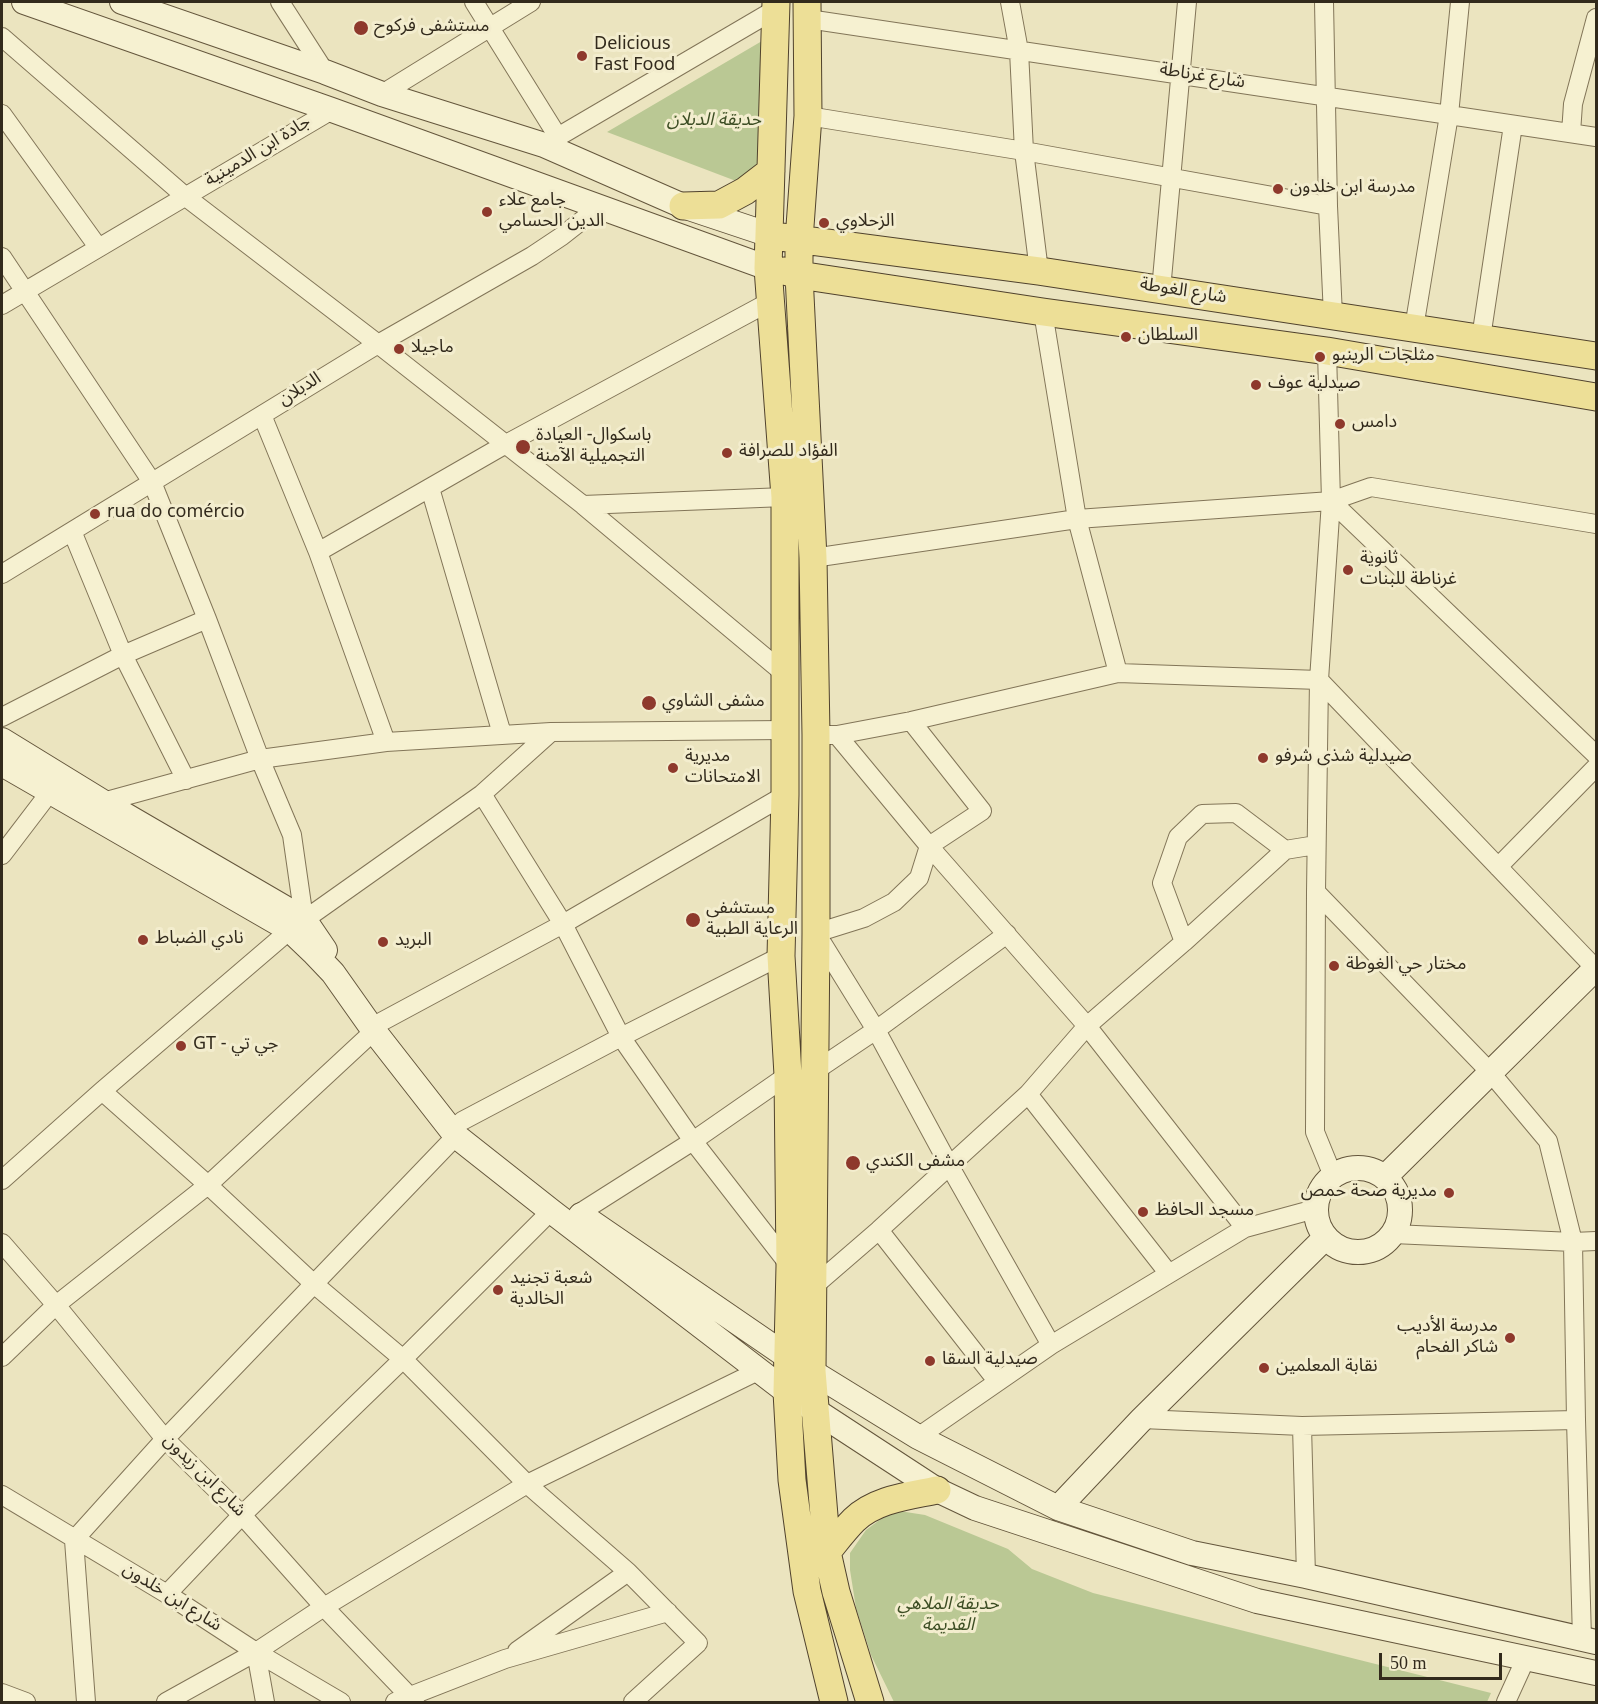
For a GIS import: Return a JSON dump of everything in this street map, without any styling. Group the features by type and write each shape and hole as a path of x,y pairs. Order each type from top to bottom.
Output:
{"main road":[{"path":"24,2 332,110 768,268 799,275 1043,312 1327,351 1596,397"},
{"path":"122,2 382,94 551,141 683,206 770,235"},
{"path":"776,5 768,268 785,497 785,795 781,956 788,1075 790,1266 787,1392 792,1480 807,1591 834,1702"},
{"path":"808,10 808,116 799,240 799,275 813,558 826,735 816,933 812,1371 827,1552 836,1592 870,1702"},
{"path":"683,206 719,205 745,191 771,171"},
{"name":"شارع الغوطة","path":"770,235 1039,271 1596,356"},
{"path":"2,740 297,924 323,948 378,1026 459,1128 551,1211 787,1392 937,1490 975,1508 1257,1601 1596,1673"},
{"path":"2,764 297,924"},
{"path":"1385,1177 1596,968"},
{"path":"459,1128 578,1214 788,1357 918,1437 1058,1508 1192,1553 1306,1576 1589,1641"},
{"path":"1359,1168 1385,1177 1399,1198 1401,1210 1399,1223 1393,1234 1384,1244 1360,1253 1347,1252 1335,1247 1325,1238 1316,1219 1315,1209 1318,1196 1324,1185 1333,1176 1346,1170 1359,1168"},
{"path":"1058,1508 1142,1419 1325,1238"},
{"path":"827,1552 855,1519 872,1508 888,1501 937,1490"}],"street":[{"path":"280,2 325,72"},
{"path":"474,2 551,141 776,5"},
{"path":"382,94 531,2"},
{"path":"1010,2 1019,51 1023,150 1039,271"},
{"path":"1161,290 1187,2"},
{"path":"1324,2 1328,206 1333,316"},
{"path":"1414,328 1449,115 1460,2"},
{"name":"شارع غرناطة","path":"808,10 1019,51 1596,137"},
{"path":"1571,134 1573,104 1596,18"},
{"path":"2,37 186,197 583,505 785,674"},
{"name":"جادة ابن الدمينية","path":"2,305 332,110"},
{"path":"2,114 98,247"},
{"path":"808,116 1023,150 1328,206"},
{"path":"1481,338 1513,125"},
{"name":"الدبلان","path":"2,574 378,344 532,256 599,207"},
{"path":"2,257 152,482 292,835 297,924"},
{"path":"318,552 506,444 771,301"},
{"path":"1043,312 1077,519 1118,673"},
{"path":"1327,351 1331,501 1319,680 1315,1132 1333,1176"},
{"path":"262,415 318,552 386,742"},
{"path":"813,558 1077,519 1331,501 1371,487 1596,524"},
{"path":"430,488 502,734"},
{"path":"583,505 785,497"},
{"path":"1331,501 1596,754"},
{"path":"72,531 123,655 186,780"},
{"path":"2,717 123,655 207,619"},
{"path":"826,735 911,721 1118,673 1319,680 1596,968"},
{"path":"911,721 982,811 929,846 919,878 894,902 864,918 816,933 876,1030 949,1166 1051,1345"},
{"path":"103,802 260,759 386,742 550,732 785,730"},
{"path":"2,1180 297,924 482,794 550,732"},
{"path":"826,735 929,846 1087,1026 1245,1228"},
{"path":"1498,867 1596,767"},
{"path":"2,855 50,792"},
{"path":"482,794 563,924 621,1037 693,1141 790,1266"},
{"path":"2,1357 56,1305 208,1185 378,1026 563,924 785,795"},
{"path":"1184,942 1162,883 1178,837 1202,814 1236,813 1285,850"},
{"path":"813,1287 1028,1094 1087,1026 1285,850 1317,845"},
{"path":"1316,892 1491,1073 1548,1141 1574,1242 1576,1420 1589,1641"},
{"path":"814,1071 876,1030 1007,934"},
{"path":"86,1702 75,1540 165,1439 459,1128 621,1037 781,956"},
{"path":"578,1214 693,1141 788,1075"},
{"path":"102,1091 208,1185 314,1284 403,1359 527,1484 628,1572 698,1643 633,1702"},
{"path":"1028,1094 1169,1274"},
{"path":"918,1437 1051,1345 1245,1228 1315,1209"},
{"path":"166,1594 242,1515 551,1211"},
{"path":"879,1230 997,1382"},
{"path":"1393,1234 1596,1241"},
{"name":"شارع ابن زيدون","path":"2,1242 165,1439 242,1515 406,1700"},
{"path":"166,1702 256,1652 324,1607 527,1484 758,1371"},
{"path":"1142,1419 1302,1426 1576,1420"},
{"path":"1302,1426 1306,1576"},
{"name":"شارع ابن خلدون","path":"2,1495 341,1702"},
{"path":"505,1659 628,1572"},
{"path":"406,1700 505,1659 668,1612"},
{"path":"256,1652 265,1702"},
{"path":"1506,1702 1526,1658"},
{"path":"2,1693 26,1702"}],"green space":[{"name":"حديقة الدبلان","path":"762,41 760,166 736,181 607,132"},
{"name":"حديقة الملاهي القديمة","path":"893,1510 925,1515 1008,1549 1032,1569 1093,1593 1491,1693 1487,1702 894,1702 871,1655 856,1608 850,1570 850,1553 866,1530"}],"place":[{"name":"مستشفى فركوح","path":"361,28"},
{"name":"Delicious Fast Food","path":"582,56"},
{"name":"مدرسة ابن خلدون","path":"1278,189"},
{"name":"جامع علاء الدين الحسامي","path":"487,212"},
{"name":"الزحلاوي","path":"824,223"},
{"name":"السلطان","path":"1126,337"},
{"name":"ماجيلا","path":"399,349"},
{"name":"مثلجات الرينبو","path":"1320,357"},
{"name":"صيدلية عوف","path":"1256,385"},
{"name":"دامس","path":"1340,424"},
{"name":"باسكوال- العيادة التجميلية الآمنة","path":"523,447"},
{"name":"الفؤاد للصرافة","path":"727,453"},
{"name":"rua do comércio","path":"95,514"},
{"name":"ثانوية غرناطة للبنات","path":"1348,570"},
{"name":"مشفى الشاوي","path":"649,703"},
{"name":"صيدلية شذى شرفو","path":"1263,758"},
{"name":"مديرية الامتحانات","path":"673,768"},
{"name":"مستشفى الرعاية الطبية","path":"693,920"},
{"name":"نادي الضباط","path":"143,940"},
{"name":"البريد","path":"383,942"},
{"name":"مختار حي الغوطة","path":"1334,966"},
{"name":"GT - جي تي","path":"181,1046"},
{"name":"مشفى الكندي","path":"853,1163"},
{"name":"مديرية صحة حمص","path":"1449,1193"},
{"name":"مسجد الحافظ","path":"1143,1212"},
{"name":"شعبة تجنيد الخالدية","path":"498,1290"},
{"name":"مدرسة الأديب شاكر الفحام","path":"1510,1338"},
{"name":"صيدلية السقا","path":"930,1361"},
{"name":"نقابة المعلمين","path":"1264,1368"}]}
